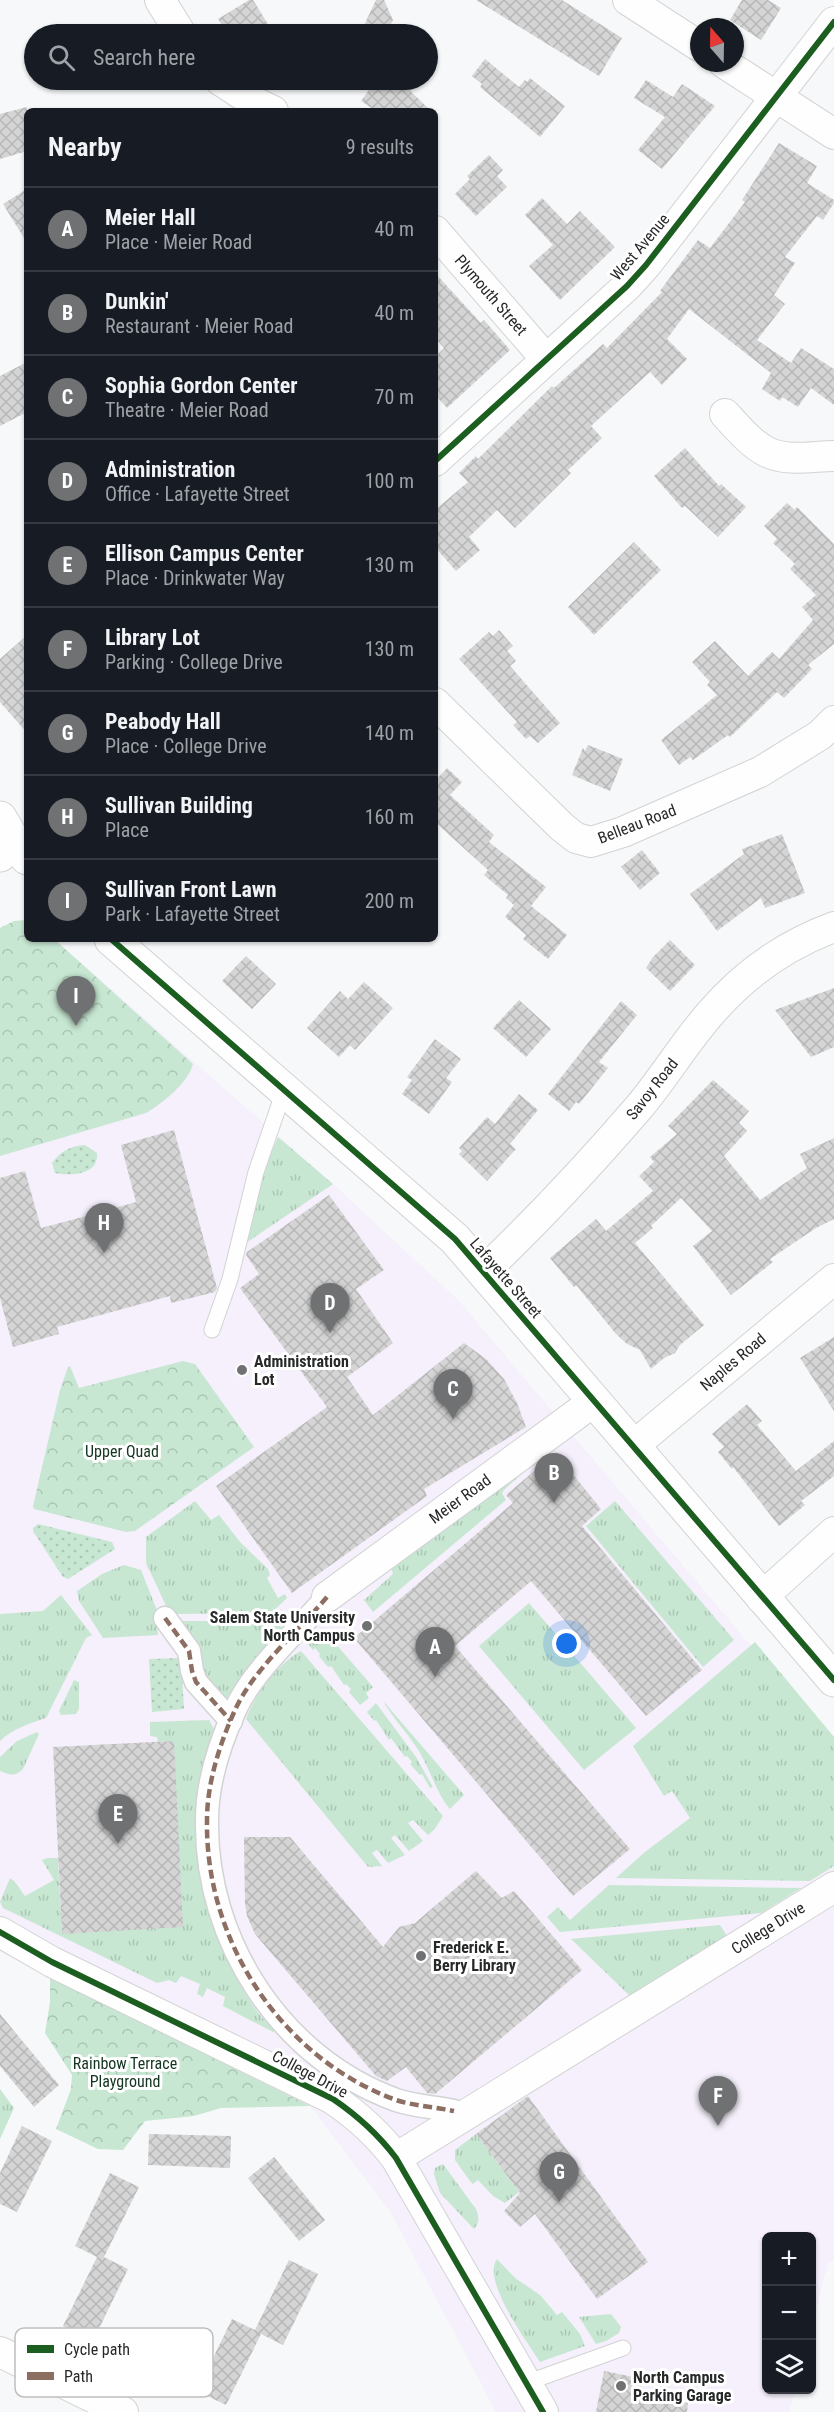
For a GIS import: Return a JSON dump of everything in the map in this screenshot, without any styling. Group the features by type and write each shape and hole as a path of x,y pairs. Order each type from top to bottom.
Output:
{"main road":[{"name":"Lafayette Street","path":"114,942 454,1239 834,1680"}],"street":[{"path":"160,0 175,24"},
{"path":"628,0 690,40"},
{"name":"West Avenue","path":"438,458 627,286 646,265 834,22"},
{"path":"738,72 834,134"},
{"path":"235,90 267,108"},
{"name":"Plymouth Street","path":"438,234 546,359"},
{"path":"725,414 746,437 767,452 788,457 834,456"},
{"name":"Belleau Road","path":"438,706 562,827 576,838 591,842 623,832 760,772 820,735 834,721"},
{"name":"Savoy Road","path":"483,1272 542,1216 584,1171 648,1096 708,1016 738,984 803,938 834,927"},
{"name":"Naples Road","path":"632,1447 834,1279"},
{"name":"Meier Road","path":"327,1598 593,1402"},
{"path":"761,1598 834,1532"},
{"path":"327,1598 255,1677 236,1708 213,1772 207,1829 214,1886 232,1943 242,1964 269,2007 288,2029 335,2069 397,2100 454,2111"},
{"path":"165,1618 189,1651 196,1682 231,1721"},
{"name":"College Drive","path":"396,2158 834,1887"},
{"name":"College Drive","path":"0,1932 52,1962 333,2099 356,2114 396,2158 543,2412"},
{"path":"0,2352 15,2359"},
{"path":"92,2397 123,2412"}],"lane":[{"path":"212,1330 230,1280 256,1172 284,1091"},
{"path":"526,2383 623,2348"}],"shaded area":[{"name":"Salem State University North Campus","path":"24,920 24,942 57,942 333,1184 459,1301 834,1744 834,2260 828,2262 816,2309 816,2232 762,2232 762,2394 794,2394 789,2412 496,2412 390,2211 310,2106 0,1952 0,928 14,921"}],"green space":[{"path":"24,920 24,942 57,942 193,1064 180,1085 160,1104 146,1113 0,1156 0,928 14,921"},
{"path":"278,1137 333,1184 243,1245 261,1176"},
{"path":"85,1145 97,1153 94,1166 76,1174 55,1173 52,1163 59,1155 70,1148"},
{"name":"Upper Quad","path":"183,1361 195,1364 254,1447 135,1531 126,1532 34,1509 60,1390 68,1367 70,1366 79,1388"},
{"path":"526,1470 502,1493 506,1500 373,1612 364,1600 393,1574 390,1565"},
{"path":"195,1501 211,1520 219,1515 240,1542 268,1569 270,1575 267,1578 278,1598 285,1594 287,1598 271,1613 171,1614 168,1610 146,1563 146,1537"},
{"path":"615,1501 734,1640 703,1667 586,1526"},
{"path":"38,1524 112,1542 115,1549 68,1579 63,1577 33,1531"},
{"path":"124,1565 141,1570 160,1618 156,1620 158,1635 103,1638 79,1601 77,1591 102,1574"},
{"path":"61,1595 92,1635 86,1638 46,1718 16,1730 0,1741 0,1614 43,1611"},
{"path":"529,1603 636,1728 584,1770 479,1646"},
{"path":"273,1621 278,1623 283,1630 255,1659 226,1699 200,1669 180,1622"},
{"path":"322,1628 373,1687 366,1693 369,1698 360,1705 349,1692 351,1689 346,1684 344,1685 331,1666 328,1667 315,1648 313,1650 307,1643"},
{"path":"755,1642 834,1737 834,1866 810,1881 616,1878 645,1852 690,1818 672,1791 664,1796 633,1746"},
{"path":"301,1651 443,1816 428,1835 413,1820 408,1823 423,1841 409,1851 395,1835 391,1838 405,1855 388,1863 377,1850 372,1853 382,1866 368,1867 246,1719 268,1680 284,1663"},
{"path":"181,1658 184,1709 152,1712 149,1659"},
{"path":"74,1680 79,1682 79,1709 76,1714 61,1715 59,1711"},
{"path":"384,1702 464,1795 450,1809 417,1748"},
{"path":"376,1703 416,1757 433,1787 430,1788 422,1774 420,1775 410,1764 412,1762 407,1756 405,1757 391,1738 389,1740 376,1720 374,1721 367,1712"},
{"path":"209,1720 214,1729 204,1760 197,1823 198,1855 203,1887 222,1948 236,1977 258,2012 274,2029 273,2032 223,2006 225,1997 207,1988 203,1997 197,1994 200,1984 181,1976 176,1983 169,1980 157,1983 3,1908 0,1902 10,1878 25,1896 54,1880 42,1860 58,1858 62,1934 173,1741 158,1742 157,1737 150,1736 150,1722"},
{"path":"37,1732 39,1734 23,1769 12,1774 0,1771 0,1757 17,1741"},
{"path":"609,1885 801,1888 761,1913 560,1932 547,1917 558,1907 570,1920"},
{"path":"720,1925 727,1936 630,1996 571,1939"},
{"name":"Rainbow Terrace Playground","path":"50,1976 310,2106 221,2108 194,2116 145,2121 123,2150 98,2149 56,2129 71,2089 72,2075 45,2033 50,2002"},
{"path":"0,2089 14,2108 0,2139"},
{"path":"476,2134 519,2192 505,2203 493,2196 478,2180 473,2184 455,2160 455,2150"},
{"path":"443,2164 476,2209 478,2219 474,2229 440,2193 434,2174 435,2168"},
{"path":"497,2259 515,2278 540,2295 557,2315 562,2312 580,2334 585,2346 540,2362 500,2296 494,2269"},
{"path":"611,2314 621,2327 619,2333 596,2344 579,2317"}],"building":[{"path":"249,0 253,0 268,24 221,24 218,19"},
{"path":"376,0 384,0 393,20 391,24 365,24"},
{"path":"476,0 562,0 622,38 599,76"},
{"path":"742,0 768,0 781,8 761,40 744,29 744,18 731,18"},
{"path":"485,59 519,87 530,78 565,106 540,137 480,87 482,84 472,76"},
{"path":"646,80 673,97 682,84 715,106 662,169 638,150 665,117 634,98"},
{"path":"369,90 409,90 428,108 372,108 361,101"},
{"path":"27,107 24,108 24,152 0,159 0,114"},
{"path":"779,143 817,166 807,183 834,200 823,220 817,216 785,257 795,263 774,295 785,304 757,340 791,363 801,348 834,369 834,405 811,388 798,407 782,397 780,401 762,389 771,373 689,309 667,339 687,359 662,385 650,372 591,426 602,438 568,470 571,473 515,528 497,510 469,537 480,550 456,571 438,550 438,507 468,482 459,473 476,456 478,459 552,386 554,388 603,344 607,348 662,292 660,291 698,240 710,248 745,202 742,200"},
{"path":"489,155 503,170 497,176 507,187 476,216 455,194 470,179 467,176"},
{"path":"24,191 24,238 3,204"},
{"path":"542,198 567,224 580,211 615,247 560,300 529,266 553,245 525,215"},
{"path":"438,276 481,323 484,320 510,350 447,408 438,398 438,354 444,348 438,341"},
{"path":"24,364 24,414 0,426 0,376"},
{"path":"685,448 719,486 721,484 746,507 718,537 685,506 682,508 654,476"},
{"path":"787,503 795,510 797,507 834,544 834,644 808,665 812,669 784,698 777,692 730,737 728,735 693,760 690,757 679,765 661,740 717,695 707,685 710,682 692,662 715,641 748,676 772,652 779,659 813,620 802,607 816,595 790,569 795,564 773,543 777,539 764,526"},
{"path":"634,542 661,570 594,635 568,607"},
{"path":"499,630 513,646 507,651 516,661 510,666 560,723 538,743 530,736 526,739 513,725 517,722 459,659 489,632 493,636"},
{"path":"24,638 24,730 0,702 0,659"},
{"path":"588,745 623,759 610,791 572,775 583,748 585,751"},
{"path":"447,768 462,782 450,795 494,835 489,842 546,887 531,906 567,935 548,959 523,939 526,935 505,917 514,905 506,898 508,895 484,875 488,870 438,825 438,778"},
{"path":"782,834 805,893 765,908 761,898 717,931 690,894 744,854 742,849"},
{"path":"642,850 660,873 640,890 621,867"},
{"path":"670,940 695,965 670,991 646,968 653,957"},
{"path":"246,956 276,984 252,1009 222,981"},
{"path":"364,982 393,1008 355,1050 350,1045 339,1057 307,1028 340,991 348,999"},
{"path":"834,988 834,1047 811,1057 775,1010"},
{"path":"519,1000 551,1029 526,1057 493,1028"},
{"path":"621,1001 637,1015 599,1062 608,1068 579,1104 576,1102 569,1111 548,1094"},
{"path":"435,1039 461,1059 446,1078 452,1082 429,1114 402,1094 412,1080 407,1077"},
{"path":"713,1080 749,1111 739,1123 747,1131 724,1156 760,1200 807,1168 800,1154 834,1138 834,1219 816,1228 770,1259 773,1262 731,1295 693,1246 712,1231 681,1198 651,1226 653,1228 635,1243 704,1325 680,1345 675,1353 664,1358 651,1369 640,1350 627,1344 616,1334 576,1285 574,1287 550,1258 596,1219 606,1231 653,1191 639,1176 654,1162 650,1157 677,1134 668,1126"},
{"path":"519,1094 538,1110 510,1144 516,1149 487,1181 459,1154 462,1151 459,1148 487,1117 495,1124"},
{"path":"174,1130 217,1288 215,1292 171,1303 170,1296 57,1327 59,1334 13,1347 0,1298 0,1178 25,1171 41,1228 90,1215 136,1202 121,1145"},
{"path":"329,1195 384,1270 356,1289 393,1343 347,1377 373,1415 464,1343 486,1359 504,1379 517,1403 526,1427 424,1489 427,1496 292,1593 216,1486 327,1407 240,1288 259,1274 246,1255 247,1252"},
{"path":"834,1337 834,1411 800,1358"},
{"path":"747,1404 762,1421 757,1425 796,1471 834,1441 834,1476 801,1501 805,1505 779,1526 733,1467 732,1469 718,1452 724,1447 712,1434"},
{"path":"551,1457 559,1457 601,1509 582,1526 702,1670 646,1716 531,1581 455,1646 630,1849 573,1896 354,1638 513,1503 506,1495"},
{"path":"174,1741 183,1927 62,1934 53,1747"},
{"name":"Frederick E. Berry Library","path":"244,1837 290,1837 383,1947 399,1927 415,1923 476,1871 502,1898 514,1891 582,1970 435,2094 427,2093 406,2067 387,2081 376,2076 255,1934 247,1916 245,1904"},
{"path":"0,2014 59,2085 34,2107 0,2066"},
{"path":"528,2096 648,2262 597,2299 535,2214 520,2227 504,2211 520,2193 476,2134"},
{"path":"22,2126 52,2141 17,2212 0,2204 0,2173"},
{"path":"149,2134 231,2136 230,2168 148,2165"},
{"path":"274,2157 325,2220 299,2241 248,2178"},
{"path":"110,2173 139,2187 104,2257 128,2269 99,2328 63,2326 97,2257 75,2246"},
{"path":"289,2260 318,2274 283,2345 261,2334 226,2405 209,2397 213,2397 213,2358 232,2319 255,2330"},
{"name":"North Campus Parking Garage","path":"604,2371 643,2379 640,2393 688,2403 687,2412 596,2412"}],"marked path":[{"path":"327,1597 253,1680 235,1710 224,1736 209,1792 207,1820 210,1865 220,1909 236,1951 258,1990 285,2025 318,2056 355,2081 396,2100 454,2111"},
{"path":"165,1618 189,1651 196,1682 231,1721"}],"cycle path":[{"path":"438,458 627,286 646,265 834,22"},
{"path":"114,942 455,1239 834,1680"},
{"path":"0,1932 52,1962 333,2099 375,2133 396,2158 543,2412"}],"place":[{"name":"Sullivan Front Lawn","path":"76,1026"},
{"name":"Sullivan Building","path":"104,1253"},
{"name":"Administration","path":"330,1333"},
{"name":"Administration Lot","path":"242,1370"},
{"name":"Sophia Gordon Center","path":"453,1419"},
{"name":"Dunkin'","path":"554,1503"},
{"name":"Salem State University North Campus","path":"367,1626"},
{"name":"Meier Hall","path":"435,1677"},
{"name":"Ellison Campus Center","path":"118,1844"},
{"name":"Frederick E. Berry Library","path":"421,1956"},
{"name":"Library Lot","path":"718,2126"},
{"name":"Peabody Hall","path":"559,2202"},
{"name":"North Campus Parking Garage","path":"621,2386"}]}
